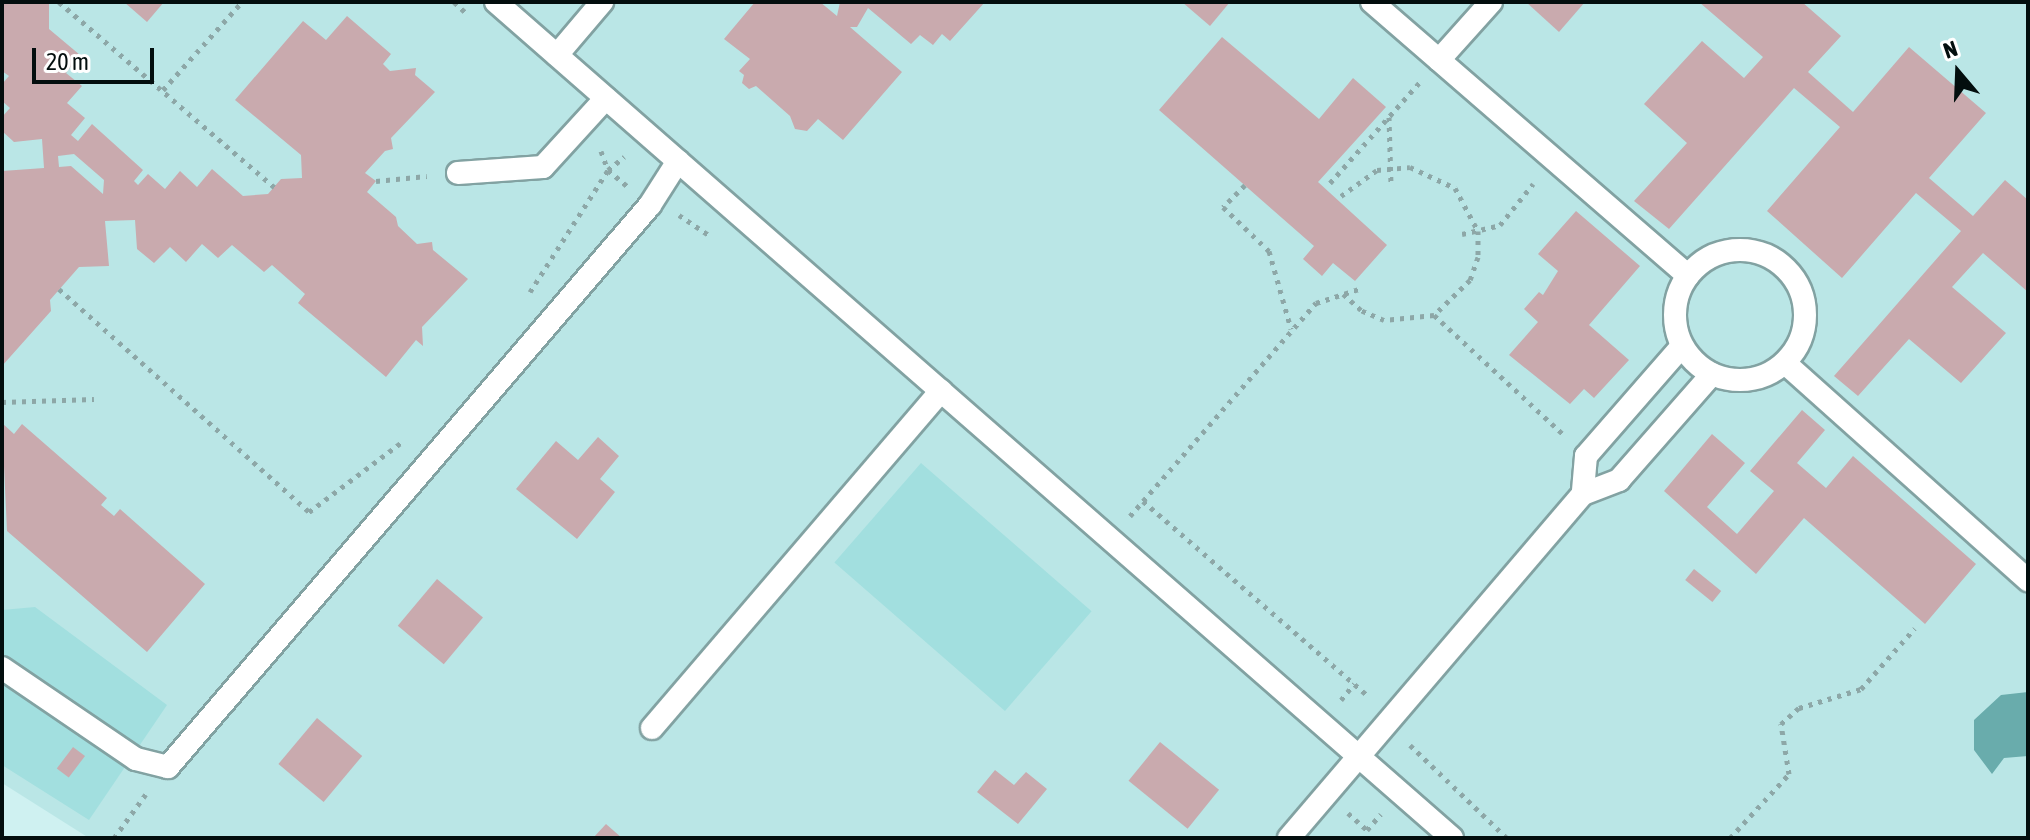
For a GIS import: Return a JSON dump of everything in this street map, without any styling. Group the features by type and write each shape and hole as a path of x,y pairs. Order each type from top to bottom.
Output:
{"lane":[{"path":"496,2 1452,838"},
{"path":"557,55 602,2"},
{"path":"1372,2 1688,276"},
{"path":"1439,60 1491,2"},
{"path":"458,173 543,167 606,98"},
{"path":"2,668 136,759 168,767 650,205 678,161"},
{"path":"1723,251 1766,254 1784,266 1798,283 1805,325 1785,363 1750,380 1712,374 1682,346 1675,310 1688,276 1723,251"},
{"path":"1583,494 1586,456 1682,346"},
{"path":"1785,363 2028,580"},
{"path":"1289,838 1583,494 1619,480 1712,374"},
{"path":"652,728 941,391"}],"path":[{"path":"59,2 274,187"},
{"path":"163,90 242,2"},
{"path":"1330,183 1439,60"},
{"path":"1389,116 1391,183"},
{"path":"525,300 608,170 650,136"},
{"path":"1462,234 1500,225 1554,159"},
{"path":"1341,196 1360,178 1390,167 1434,174 1455,188 1470,207 1478,231 1478,257 1470,280 1434,315 1384,320 1361,310 1342,294"},
{"path":"376,181 458,173"},
{"path":"1245,185 1223,207 1269,251 1291,330"},
{"path":"1110,539 1316,303 1362,288"},
{"path":"59,289 309,512 411,435"},
{"path":"1434,315 1586,456"},
{"path":"2,402 94,399"},
{"path":"1143,501 1405,728 1411,751 1507,838"},
{"path":"1730,838 1789,774 1781,724 1799,708 1861,689 1915,628"},
{"path":"114,838 168,767"}],"shaded area":[{"path":"2,2 2028,2 2028,838 89,838 2,783"},
{"path":"921,463 1092,611 1005,711 834,563"},
{"path":"35,607 167,705 89,820 2,765 2,610"},
{"path":"2028,692 2028,756 2004,758 1992,774 1974,750 1974,720 2001,695"}],"building":[{"path":"2,2 49,2 49,29 80,55 66,73 82,86 67,103 85,118 71,135 78,141 92,124 143,170 134,181 138,185 148,174 165,189 180,171 197,187 212,169 243,196 268,194 281,179 302,178 301,155 235,100 303,21 326,40 347,16 391,54 383,64 390,71 416,68 415,75 435,92 391,138 393,149 385,151 365,173 376,181 367,192 396,217 398,226 417,244 432,242 433,250 468,279 422,327 423,346 416,340 386,377 298,303 305,294 272,265 264,272 232,245 218,258 202,244 186,262 170,247 154,263 137,249 135,220 105,221 109,266 79,267 50,300 51,311 2,366 2,171 44,168 42,139 14,142 2,131 2,117 10,108 2,101 2,84 9,76 2,71","holes":["74,154 104,180 103,194 71,166 59,167 58,156"]},
{"path":"124,2 164,2 147,22"},
{"path":"755,2 820,2 837,16 840,2 985,2 950,41 942,34 933,45 920,35 911,44 868,8 857,27 850,27 902,72 843,140 818,119 807,131 795,129 790,116 756,86 749,89 742,83 744,75 739,71 750,59 724,39"},
{"path":"1182,2 1230,2 1210,26"},
{"path":"1526,2 1585,2 1559,32"},
{"path":"1699,2 1802,2 1841,36 1808,72 1853,112 1909,47 1986,113 1929,178 1973,216 2005,180 2028,200 2028,292 1983,253 1952,287 2006,333 1961,383 1909,339 1858,396 1834,376 1961,231 1916,193 1842,278 1767,211 1840,127 1794,88 1669,229 1634,201 1687,143 1644,104 1702,41 1744,78 1763,57"},
{"path":"1222,37 1319,119 1353,78 1386,107 1318,182 1387,245 1355,281 1333,263 1322,276 1303,259 1314,246 1159,110"},
{"path":"1576,211 1640,266 1589,325 1629,360 1594,398 1584,389 1570,404 1509,355 1538,322 1524,309 1539,292 1543,295 1558,271 1538,254"},
{"path":"1802,410 1825,430 1797,463 1826,488 1853,456 1976,564 1925,624 1804,518 1756,574 1664,491 1712,434 1745,463 1707,507 1737,534 1774,491 1750,471"},
{"path":"2,423 14,434 22,424 107,498 101,505 114,516 120,509 205,584 147,652 7,531"},
{"path":"598,437 619,456 600,479 615,492 577,539 516,489 556,441 578,460"},
{"path":"1694,569 1721,591 1712,602 1685,580"},
{"path":"437,579 483,618 444,664 398,626"},
{"path":"317,718 362,756 324,802 278,764"},
{"path":"1160,742 1219,790 1188,829 1129,781"},
{"path":"73,747 85,756 69,778 57,769"},
{"path":"995,770 1014,785 1026,772 1047,789 1018,824 977,792"},
{"path":"606,824 622,838 593,838"}]}
